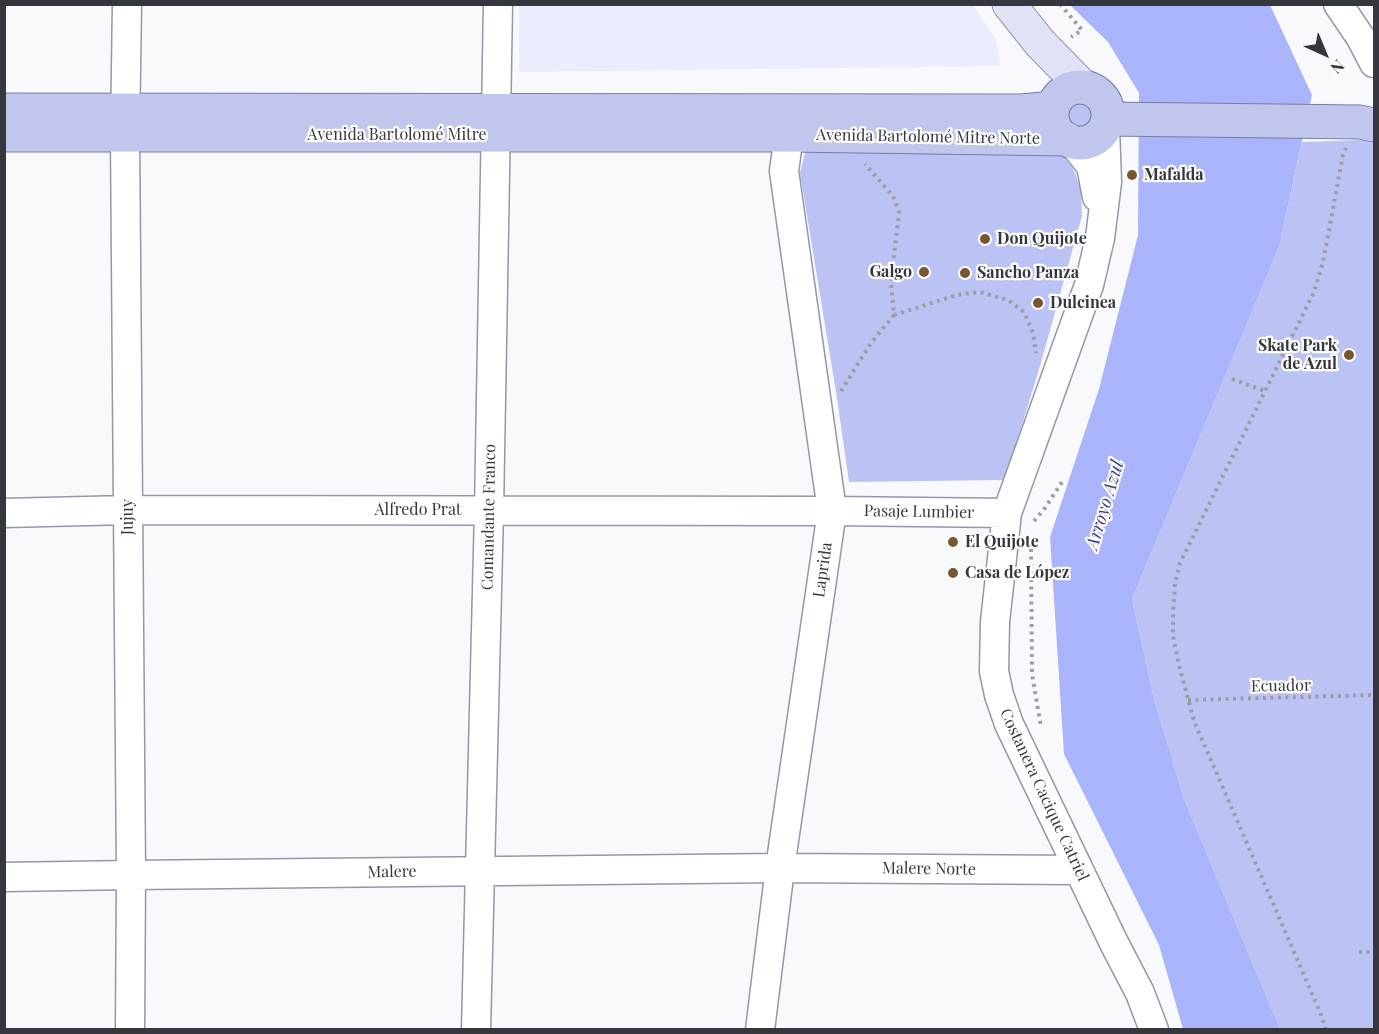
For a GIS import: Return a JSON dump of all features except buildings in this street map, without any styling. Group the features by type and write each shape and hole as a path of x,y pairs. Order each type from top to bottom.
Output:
{"main road":[{"path":"1010,4 1040,43 1083,87 1094,90 1102,98 1115,122 1370,122"},
{"name":"Avenida Bartolomé Mitre Norte","path":"1070,141 1055,128 1053,108 1063,93 1071,88 1083,87"},
{"name":"Avenida Bartolomé Mitre Norte","path":"788,123 1053,108"},
{"name":"Avenida Bartolomé Mitre","path":"4,111 126,123 788,123"},
{"name":"Avenida Bartolomé Mitre Norte","path":"788,123 830,135 1083,143 1093,140 1115,122"},
{"name":"Avenida Bartolomé Mitre","path":"4,135 126,123"}],"street":[{"name":"Jujuy","path":"127,4 130,1029"},
{"name":"Comandante Franco","path":"476,1029 489,511 498,4"},
{"path":"1338,4 1361,38 1374,63"},
{"name":"Costanera Cacique Catriel","path":"1115,122 1100,238 1089,285 1051,389 994,622 994,671 1009,724 1078,870 1140,993 1154,1029"},
{"name":"Laprida","path":"760,1029 780,868 832,511 784,171 788,123"},
{"name":"Costanera Cacique Catriel","path":"1070,141 1091,166 1096,191 1100,238"},
{"name":"Alfredo Prat","path":"4,513 128,510 832,511"},
{"name":"Pasaje Lumbier","path":"832,511 1020,517"},
{"name":"Malere","path":"4,877 780,868"},
{"name":"Malere Norte","path":"780,868 1078,870"}],"path":[{"path":"1326,1029 1194,721 1173,636 1174,593 1180,563 1314,292 1323,262 1343,155 1347,146 1370,122"},
{"path":"830,135 860,158 893,196 899,212 891,282 894,315"},
{"path":"819,421 837,398 871,343 894,315 957,295 980,292 1008,300 1024,312 1033,333 1038,373 1051,389"},
{"path":"1232,379 1265,391"},
{"path":"1020,517 1045,508 1062,482"},
{"path":"1020,517 1037,510"},
{"path":"1020,517 1032,531"},
{"path":"1031,546 1032,674 1042,734"},
{"name":"Ecuador","path":"1188,700 1374,695"},
{"path":"1359,952 1374,952"}],"shaded area":[{"path":"519,5 973,5 996,40 1001,66 519,72"},
{"path":"1080,100 1090,104 1094,114 1090,124 1080,128 1070,124 1066,114 1070,104"},
{"path":"1374,140 1374,1029 1280,1029 1184,799 1154,699 1132,599 1279,247 1302,142"},
{"path":"807,145 1059,151 1073,168 1081,189 1082,216 1005,480 849,482 800,173"}],"water":[{"name":"Arroyo Azul","path":"1070,5 1270,5 1312,95 1279,247 1132,599 1154,699 1184,799 1280,1029 1183,1029 1159,945 1064,754 1050,537 1099,389 1138,235 1139,93 1108,42"}],"place":[{"name":"Mafalda","path":"1132,175"},
{"name":"Don Quijote","path":"985,239"},
{"name":"Galgo","path":"924,272"},
{"name":"Sancho Panza","path":"965,273"},
{"name":"Dulcinea","path":"1038,303"},
{"name":"Skate Park de Azul","path":"1349,355"},
{"name":"El Quijote","path":"953,542"},
{"name":"Casa de López","path":"953,573"}]}
